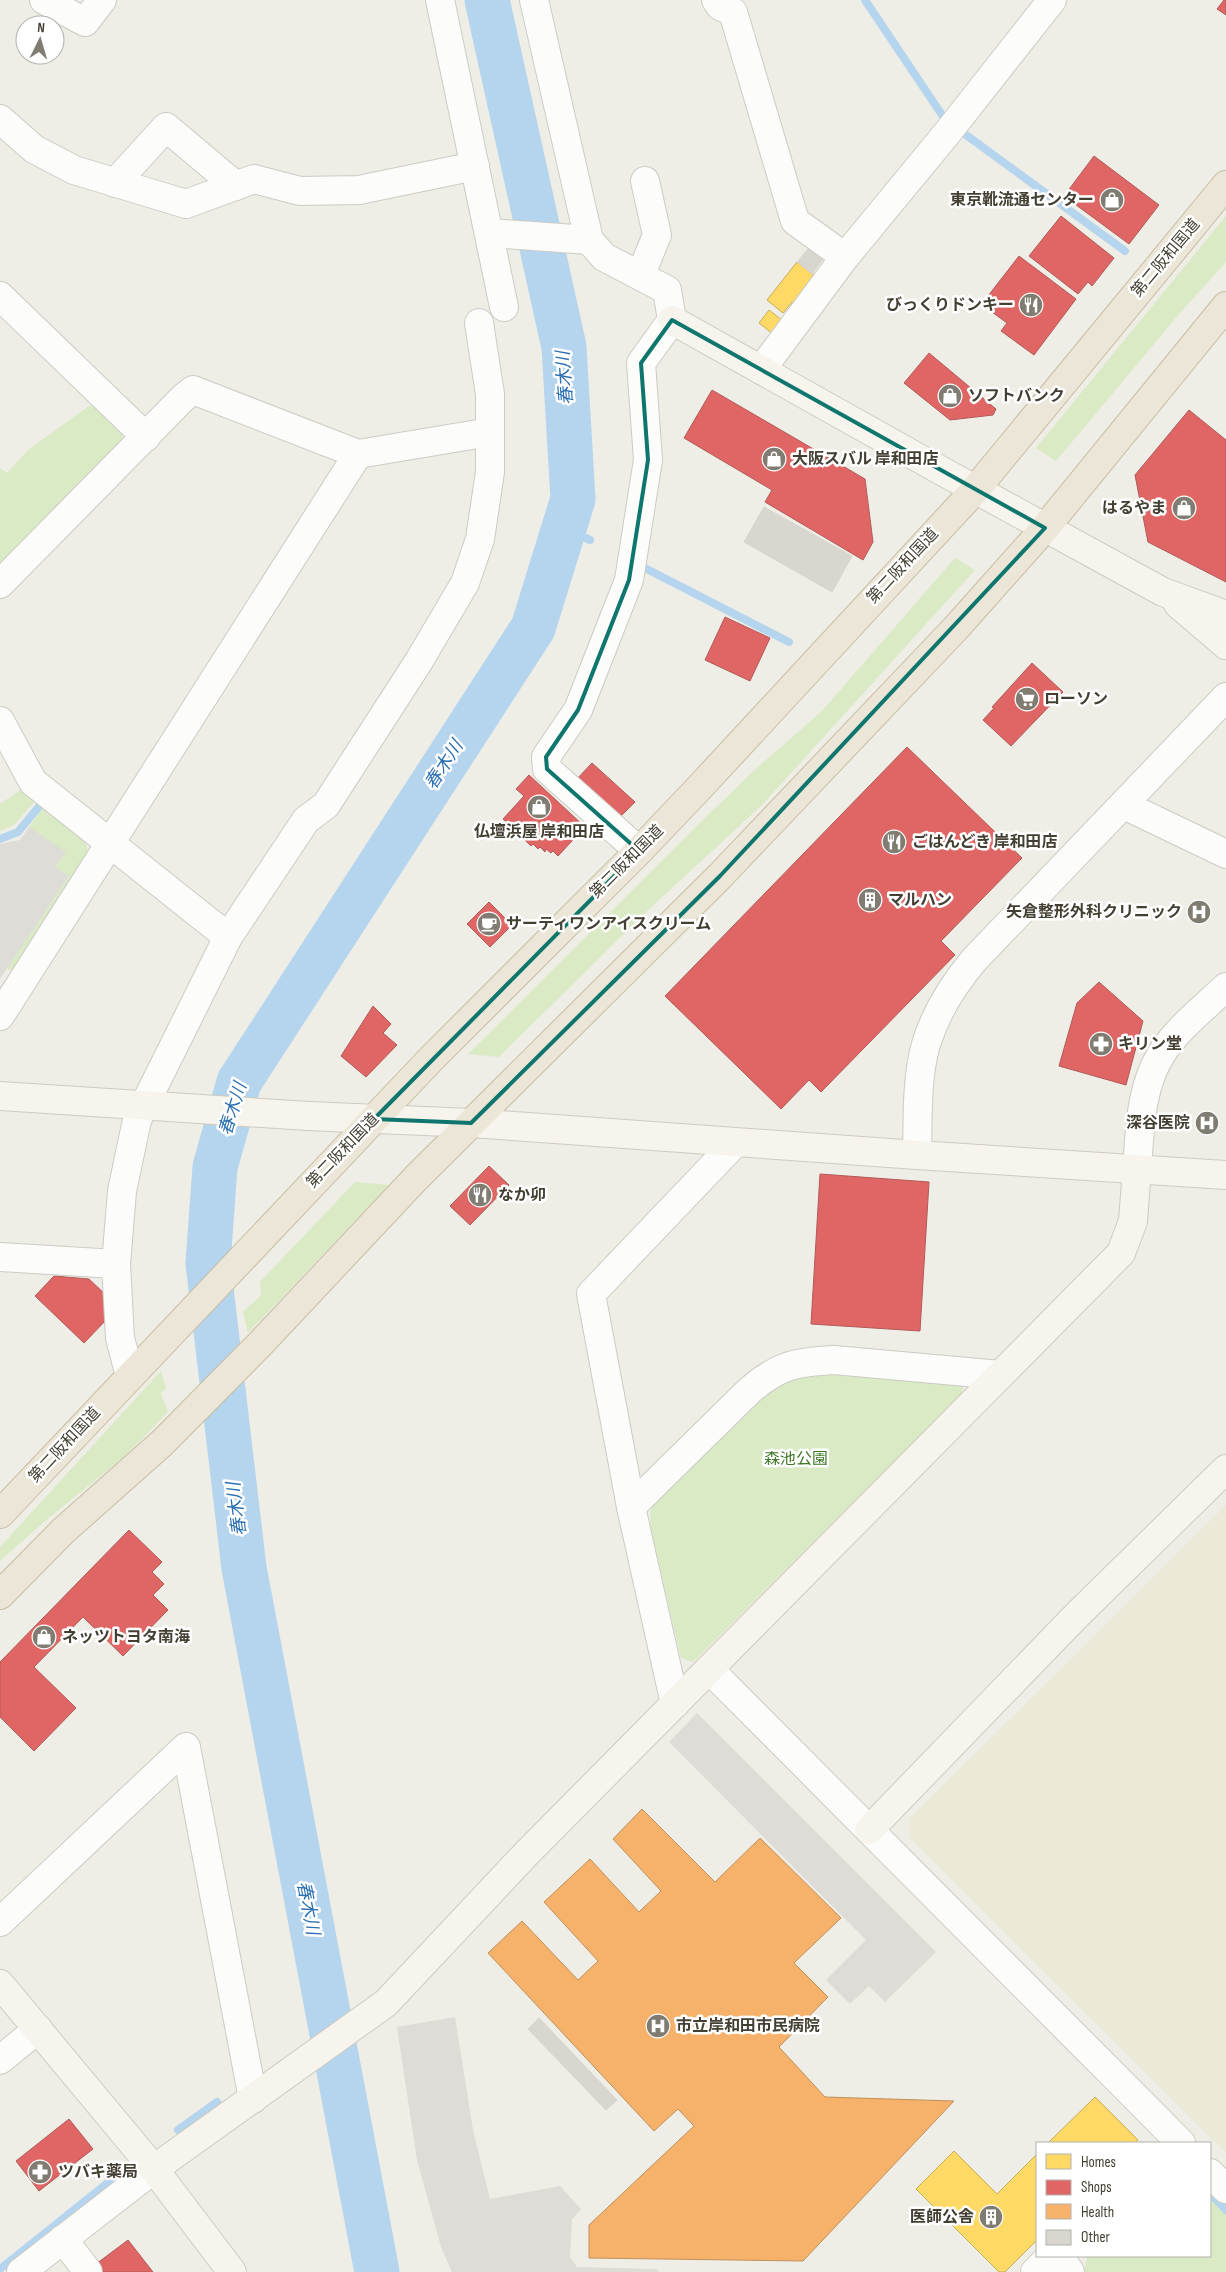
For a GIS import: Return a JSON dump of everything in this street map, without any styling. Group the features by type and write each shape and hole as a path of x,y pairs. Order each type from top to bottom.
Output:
{"highway":[{"name":"第二阪和国道","path":"0,1514 157,1346 430,1060 639,851 974,490 1226,185"},
{"path":"0,1596 63,1531 162,1443 262,1342 416,1178 720,876 955,629 1045,528 1226,306"}],"street":[{"path":"44,0 84,22 102,0"},
{"path":"440,0 475,166 496,234 504,307"},
{"path":"534,0 582,240"},
{"path":"761,370 845,257 948,132 1052,0"},
{"path":"732,4 795,221 845,257"},
{"path":"0,119 34,149 74,170 186,204 254,179 300,191 359,190 475,166"},
{"path":"115,183 166,127 236,186"},
{"path":"641,274 657,235 645,181"},
{"path":"496,234 582,240 604,257 641,274 667,290 672,320 641,363 648,460 629,580 578,710 546,758 547,769 639,851"},
{"path":"0,296 146,438"},
{"path":"672,320 974,490 1163,592 1226,615"},
{"path":"130,1376 120,1338 116,1264 122,1191 137,1120 143,1104 228,937 306,820 326,805 419,661 465,583 480,539 490,472 490,394 479,323"},
{"path":"0,584 193,390 358,454 490,432"},
{"path":"0,1016 358,454"},
{"path":"1163,592 1226,645"},
{"path":"917,1156 920,1076 926,1045 938,1013 955,983 974,960 1226,697"},
{"path":"0,721 33,782 111,842 228,937"},
{"path":"1124,805 1226,854"},
{"path":"20,2272 154,2169 386,2003 526,1854 1121,1253 1133,1221 1143,1103 1151,1075 1162,1053 1179,1032 1226,987"},
{"path":"0,1096 181,1106 277,1114 471,1123 917,1156 1226,1175"},
{"path":"675,1704 631,1506 591,1294 735,1143"},
{"path":"0,1257 116,1264"},
{"path":"631,1506 750,1390 768,1375 787,1367 834,1360 1000,1375"},
{"path":"869,1830 1077,1616 1226,1469"},
{"path":"710,1669 1173,2141"},
{"path":"0,1922 186,1747 252,2099"},
{"path":"0,1984 154,2169 232,2272"},
{"path":"0,2060 38,2030"},
{"path":"1211,2173 1226,2189"},
{"path":"63,2239 88,2272"},
{"path":"1035,2272 1050,2257"},
{"path":"1060,2257 1070,2272"}],"highlighted area":[{"path":"672,320 1045,528 720,876 471,1123 374,1119 639,851 547,769 546,757 578,710 629,580 648,460 641,363"}],"shaded area":[{"path":"29,827 66,852 55,867 69,876 0,979 0,844 20,840"},
{"path":"1226,1505 1226,2153 909,1837 910,1818"},
{"path":"697,1713 936,1952 885,2002 869,1986 850,2004 826,1980 866,1940 669,1742"},
{"path":"455,2017 473,2130 490,2199 560,2186 581,2209 572,2219 570,2257 577,2267 657,2269 659,2272 452,2272 441,2247 417,2160 397,2027"}],"green space":[{"path":"1226,216 1226,262 1180,313 1056,461 1036,448"},
{"path":"96,401 123,427 122,442 0,568 0,468 7,473 28,450"},
{"path":"955,558 975,570 762,805 647,911 499,1057 468,1054 710,813 759,766 821,712"},
{"path":"22,789 36,800 14,825 0,831 0,804"},
{"path":"44,806 83,835 89,854 13,972 7,968 69,876 55,868 65,852 29,827"},
{"path":"355,1182 389,1185 248,1333 243,1312 261,1295 260,1282"},
{"name":"森池公園","path":"804,1369 963,1385 962,1394 693,1662 681,1658 650,1526 653,1502 746,1407"},
{"path":"161,1371 166,1388 161,1394 168,1412 125,1456 45,1521 0,1561 0,1547"},
{"path":"1211,2199 1226,2214 1226,2272 1084,2272 1087,2258 1211,2257"}],"building: Homes":[{"path":"797,262 815,276 795,305 792,302 783,313 767,300"},
{"path":"769,310 783,321 773,334 759,323"},
{"path":"1095,2097 1138,2140 1136,2142 1049,2142"},
{"name":"医師公舎","path":"954,2151 997,2194 1036,2155 1036,2241 1005,2272 999,2272 916,2189"}],"building: Shops":[{"path":"1226,0 1226,15 1217,9"},
{"name":"東京靴流通センター","path":"1094,156 1159,205 1129,244 1064,196"},
{"path":"1061,216 1114,258 1092,286 1088,282 1078,294 1029,256"},
{"name":"びっくりドンキー","path":"1019,256 1076,299 1034,355 1001,331 1007,323 988,309 994,301 988,296"},
{"name":"ソフトバンク","path":"929,353 996,409 993,415 950,420 904,383"},
{"name":"大阪スバル 岸和田店","path":"712,390 865,479 873,542 863,560 765,502 772,490 684,438"},
{"name":"はるやま","path":"1189,410 1226,440 1226,582 1148,542 1135,475"},
{"path":"725,617 770,638 750,681 705,660"},
{"name":"ローソン","path":"1032,663 1063,692 1011,746 983,720 994,708 992,707"},
{"name":"マルハン","path":"907,747 1022,858 941,941 955,955 821,1092 809,1080 781,1109 665,996"},
{"path":"592,763 635,802 618,819 576,780"},
{"name":"仏壇浜屋 岸和田店","path":"529,775 585,827 558,856 553,851 551,853 546,849 545,852 533,844 531,846 503,819 524,796 516,789"},
{"name":"サーティワンアイスクリーム","path":"489,902 512,925 490,947 467,924"},
{"name":"キリン堂","path":"1099,982 1143,1021 1126,1085 1059,1066 1077,1003"},
{"path":"373,1006 391,1024 383,1033 397,1045 366,1077 341,1056"},
{"name":"なか卯","path":"489,1166 509,1185 470,1225 450,1206"},
{"path":"820,1174 929,1182 920,1331 811,1324"},
{"path":"54,1276 89,1279 108,1297 107,1319 84,1343 35,1296"},
{"name":"ネッツトヨタ南海","path":"129,1530 162,1562 152,1572 164,1584 153,1595 168,1610 123,1656 83,1617 34,1667 76,1708 34,1751 0,1717 0,1662"},
{"path":"69,2119 93,2149 39,2191 16,2161"},
{"path":"128,2240 153,2272 103,2272 96,2264"}],"building: Health":[{"path":"642,1809 715,1882 760,1838 841,1918 794,1963 828,1997 779,2047 825,2097 954,2101 803,2261 589,2258 589,2225 694,2126 678,2109 654,2131 488,1953 522,1921 578,1980 598,1961 544,1902 590,1859 639,1912 661,1891 613,1839"}],"building: Other":[{"path":"809,248 823,259 812,274 797,262"},
{"path":"764,507 852,556 832,592 744,542"},
{"path":"539,2018 617,2100 606,2110 528,2029"}],"waterway":[{"name":"春木川","path":"377,2272 244,1568 208,1263 215,1167 239,1082 533,628 573,499 564,347 487,0"},
{"path":"865,0 944,118"},
{"path":"962,132 1125,251"},
{"path":"564,528 590,540"},
{"path":"641,566 789,642"},
{"path":"0,839 18,832 41,804"},
{"path":"178,2130 217,2102"},
{"path":"0,2269 114,2178"},
{"path":"1211,2194 1226,2210"}],"place":[{"name":"東京靴流通センター","path":"1112,200"},
{"name":"びっくりドンキー","path":"1031,305"},
{"name":"ソフトバンク","path":"950,396"},
{"name":"大阪スバル 岸和田店","path":"774,459"},
{"name":"はるやま","path":"1184,508"},
{"name":"ローソン","path":"1027,699"},
{"name":"仏壇浜屋 岸和田店","path":"539,807"},
{"name":"ごはんどき 岸和田店","path":"894,842"},
{"name":"マルハン","path":"870,900"},
{"name":"矢倉整形外科クリニック","path":"1199,912"},
{"name":"サーティワンアイスクリーム","path":"489,924"},
{"name":"キリン堂","path":"1101,1044"},
{"name":"深谷医院","path":"1207,1123"},
{"name":"なか卯","path":"480,1195"},
{"name":"ネッツトヨタ南海","path":"44,1637"},
{"name":"市立岸和田市民病院","path":"658,2026"},
{"name":"ツバキ薬局","path":"40,2172"},
{"name":"医師公舎","path":"991,2217"}]}
